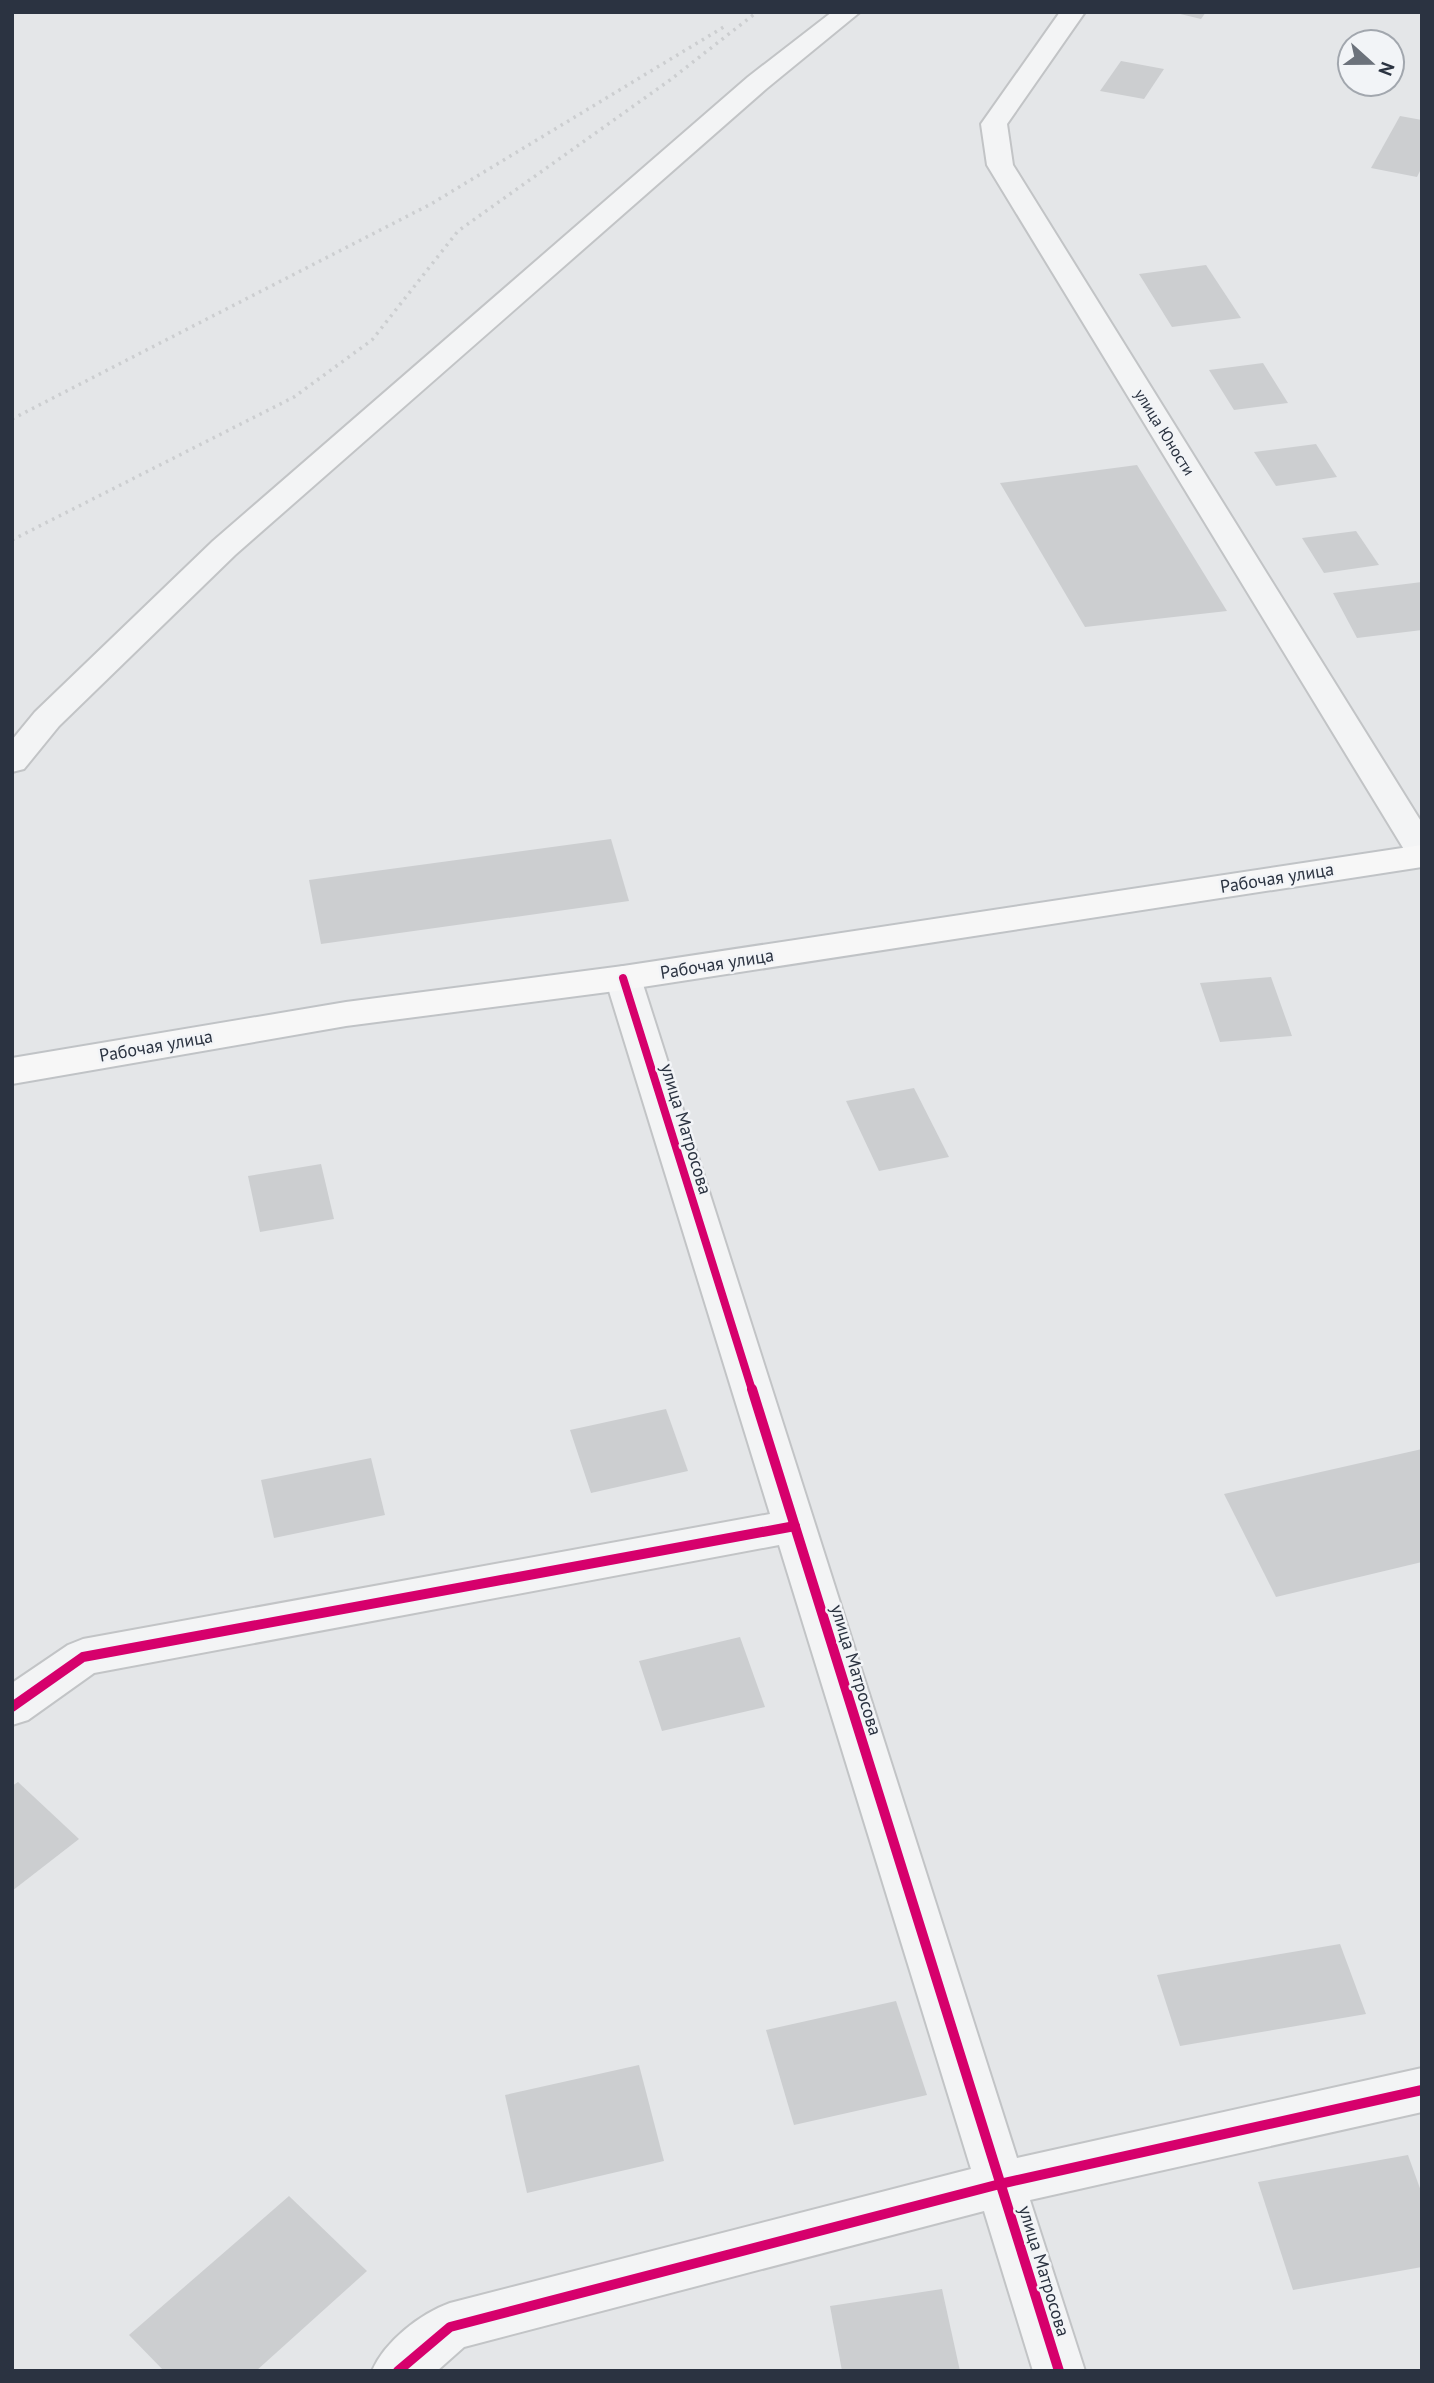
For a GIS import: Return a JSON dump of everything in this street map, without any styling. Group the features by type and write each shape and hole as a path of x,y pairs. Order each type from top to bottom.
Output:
{"main road":[{"name":"Рабочая улица","path":"12,1070 346,1014 623,978 1422,854"}],"street":[{"path":"12,762 47,719 224,548 757,83 848,12"},
{"name":"улица Юности","path":"1073,12 994,124 1000,165 1422,854"},
{"name":"улица Матросова","path":"623,978 1059,2371"},
{"path":"12,1707 83,1657 795,1526"},
{"path":"398,2371 450,2327 1000,2184 1422,2090"}],"building":[{"path":"1172,12 1206,12 1201,19"},
{"path":"1121,61 1164,69 1144,99 1100,91"},
{"path":"1400,116 1422,120 1422,167 1417,177 1371,168"},
{"path":"1206,265 1241,318 1172,327 1139,274"},
{"path":"1263,363 1288,403 1234,410 1209,370"},
{"path":"1316,444 1337,477 1276,486 1254,452"},
{"path":"1137,465 1227,611 1085,627 1000,483"},
{"path":"1356,531 1379,565 1324,573 1302,538"},
{"path":"1422,582 1422,630 1357,638 1333,593"},
{"path":"611,839 629,901 321,944 309,880"},
{"path":"1271,977 1292,1036 1220,1042 1200,983"},
{"path":"914,1088 949,1157 879,1171 846,1101"},
{"path":"321,1164 334,1219 260,1232 248,1176"},
{"path":"666,1409 688,1471 591,1493 570,1430"},
{"path":"1422,1449 1422,1562 1276,1597 1224,1494"},
{"path":"371,1458 385,1515 274,1538 261,1480"},
{"path":"740,1637 765,1707 662,1731 639,1661"},
{"path":"18,1782 79,1839 12,1891 12,1786"},
{"path":"1340,1944 1366,2014 1180,2046 1157,1975"},
{"path":"896,2001 927,2095 794,2125 766,2030"},
{"path":"639,2065 664,2161 527,2193 505,2095"},
{"path":"1408,2155 1422,2194 1422,2267 1293,2290 1258,2182"},
{"path":"289,2196 367,2271 256,2371 164,2371 129,2335"},
{"path":"942,2289 960,2371 842,2371 830,2306"}],"railway":[{"path":"12,540 294,397 372,340 458,231 670,80 757,12"},
{"path":"12,419 431,204 727,25"}],"cycle path":[{"path":"623,978 1059,2371"},
{"path":"12,1707 83,1657 795,1526"},
{"path":"398,2371 450,2327 1000,2184 1422,2090"}]}
